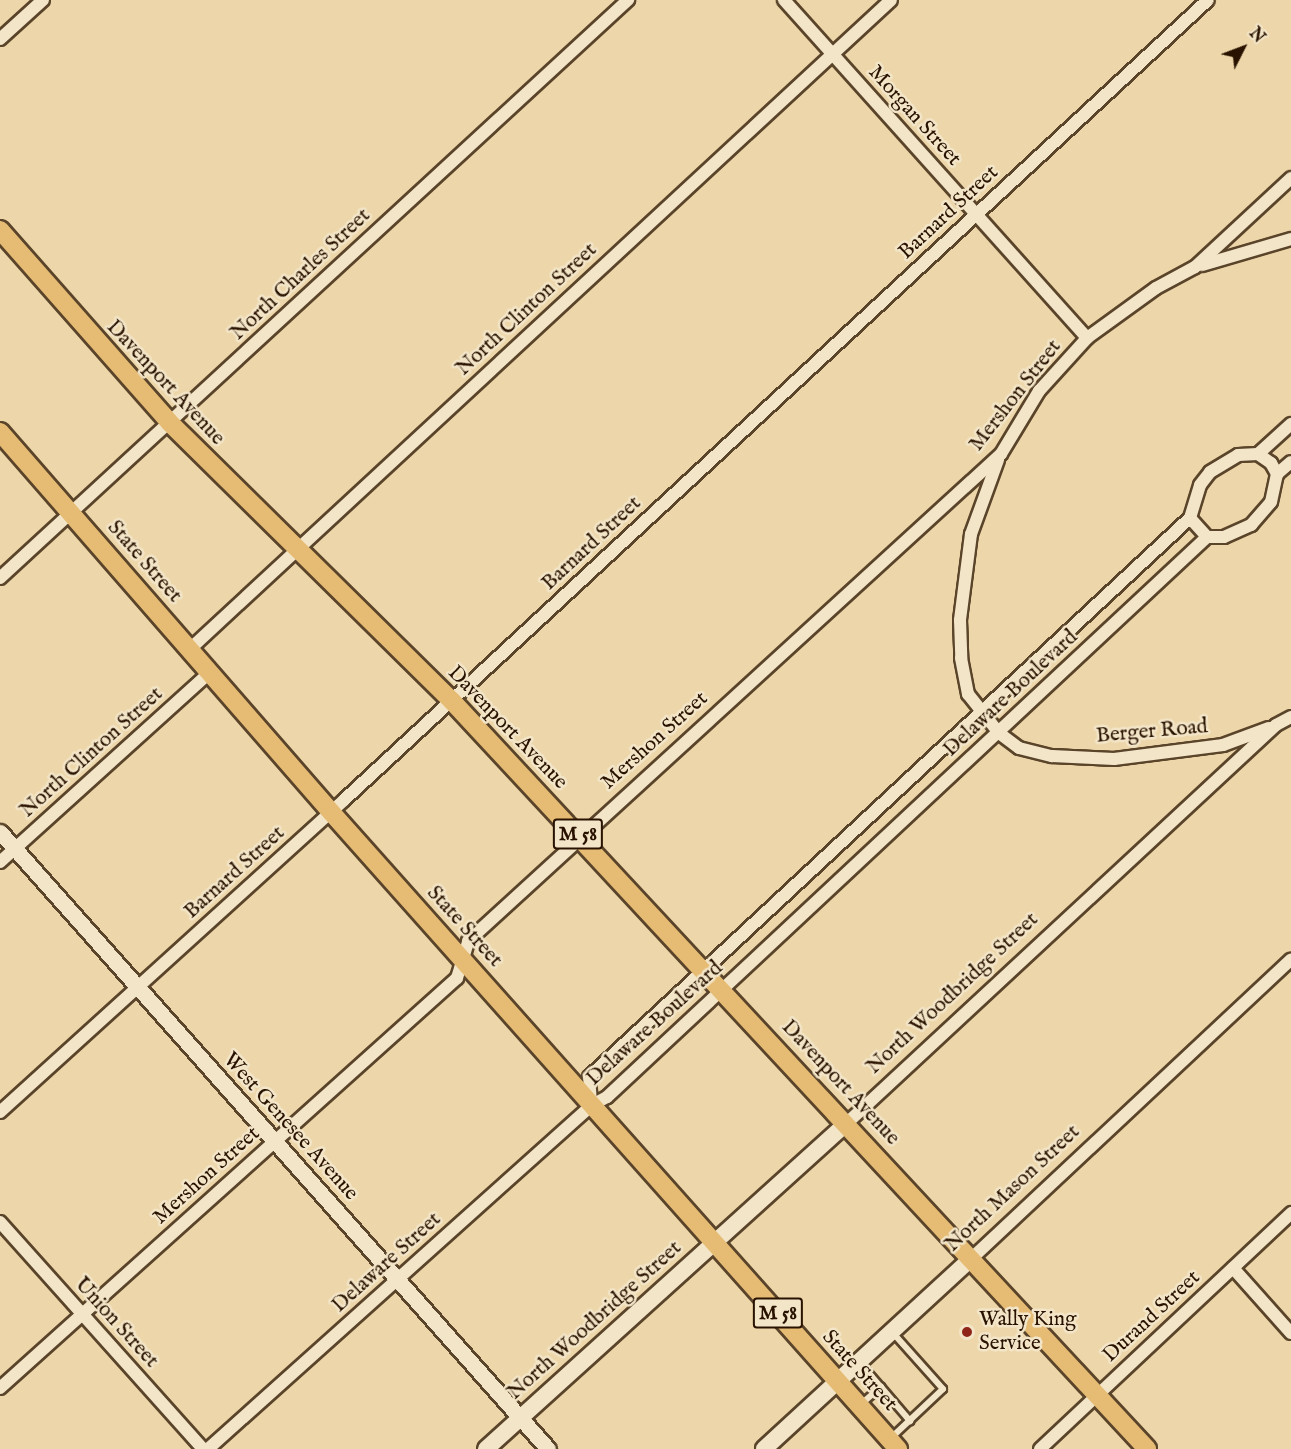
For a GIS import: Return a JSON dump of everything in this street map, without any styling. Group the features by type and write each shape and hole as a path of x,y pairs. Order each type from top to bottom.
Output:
{"main road":[{"name":"Davenport Avenue","path":"0,230 169,422 452,701 704,969 1147,1449"},
{"name":"State Street","path":"0,432 331,812 717,1243 893,1444"},
{"name":"North Woodbridge Street","path":"486,1449 847,1124"},
{"name":"North Mason Street","path":"764,1449 893,1333 972,1258"}],"street":[{"path":"0,39 43,0"},
{"name":"North Charles Street","path":"0,578 628,0"},
{"name":"Morgan Street","path":"784,0 1087,338"},
{"name":"North Clinton Street","path":"190,649 891,0"},
{"name":"Barnard Street","path":"0,1112 452,701 1208,0"},
{"name":"Mershon Street","path":"0,1388 458,978 468,941 580,836 1000,454 1039,391 1087,338 1156,288 1195,267 1291,178"},
{"path":"1195,267 1233,253 1291,239"},
{"path":"1258,454 1291,424"},
{"name":"Berger Road","path":"1000,454 979,507 963,577 961,658 968,694 980,712 999,733 1019,748 1052,756 1113,759 1223,745 1275,725"},
{"path":"1277,474 1271,463 1258,454 1238,455 1210,472 1200,485 1190,518 1207,537 1224,537 1251,525 1271,502 1277,474 1291,462"},
{"name":"Delaware Boulevard","path":"1190,518 589,1077 592,1105 607,1097 723,990 1207,537"},
{"name":"North Clinton Street","path":"0,862 210,672"},
{"name":"North Woodbridge Street","path":"847,1124 1275,725 1291,717"},
{"name":"West Genesee Avenue","path":"0,832 548,1449"},
{"name":"North Mason Street","path":"972,1258 1291,960"},
{"name":"Delaware Street","path":"208,1449 592,1105"},
{"name":"Durand Street","path":"1040,1449 1291,1213"},
{"name":"Union Street","path":"0,1222 203,1449"},
{"path":"1233,1268 1291,1333"}],"lane":[{"path":"893,1333 943,1389 910,1421 893,1444"},
{"path":"860,1363 910,1421"},
{"path":"860,1406 881,1387"}],"place":[{"name":"Wally King Service","path":"967,1332"}]}
